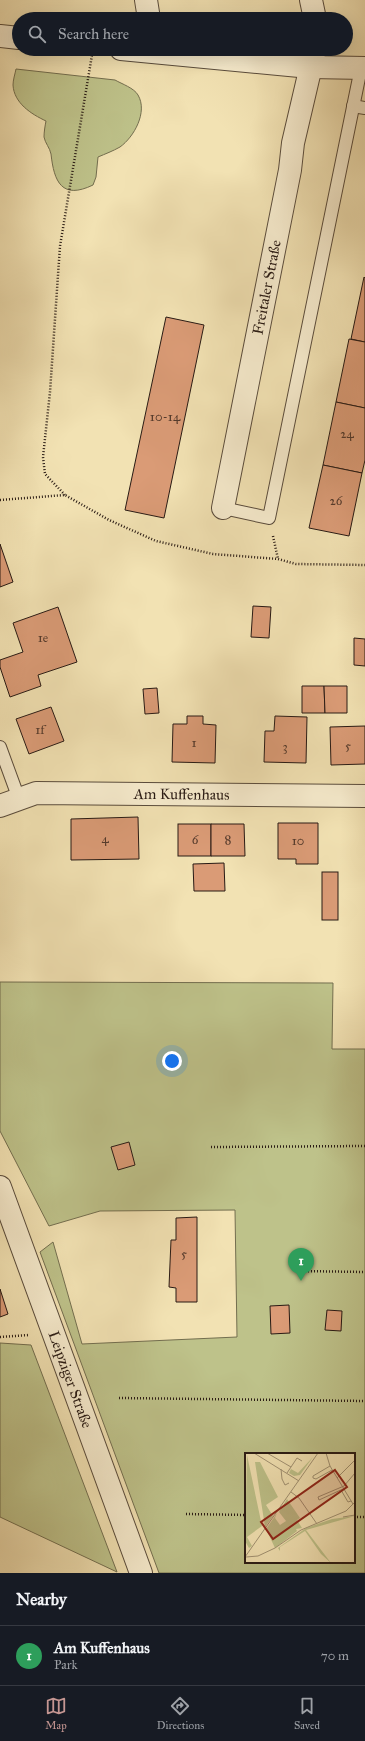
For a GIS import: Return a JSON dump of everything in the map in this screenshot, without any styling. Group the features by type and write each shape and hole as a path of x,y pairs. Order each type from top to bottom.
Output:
{"street":[{"path":"146,0 148,12"},
{"path":"311,0 314,12"},
{"path":"0,36 12,37"},
{"path":"270,56 312,58 363,68"},
{"name":"Freitaler Straße","path":"223,508 290,170 293,143 312,58"},
{"name":"Am Kuffenhaus","path":"10,802 36,793 365,796"},
{"name":"Leipziger Straße","path":"0,1187 141,1573"}],"lane":[{"path":"223,508 269,518 353,106 363,68"},
{"path":"353,106 365,108"},
{"path":"0,747 10,802"}],"path":[{"path":"92,56 60,246 50,392 43,457 45,474 65,495 109,520 156,540 213,554 278,559 296,564 365,565"},
{"path":"0,500 65,495"},
{"path":"269,518 278,559"},
{"path":"211,1147 365,1146"},
{"path":"299,1271 365,1272"},
{"path":"119,1398 365,1401"},
{"path":"186,1514 245,1515"}],"green space":[{"path":"16,69 115,80 131,88 138,95 141,102 141,109 138,124 125,143 120,147 98,157 96,177 93,185 74,190 67,189 57,180 54,173 50,152 44,137 46,121 24,107 16,97 13,85"},
{"path":"0,982 333,983 332,1049 365,1049 365,1573 159,1573 40,1252 53,1242 82,1344 237,1337 235,1210 100,1211 49,1226 0,1131"},
{"path":"0,1343 31,1345 117,1572 0,1517"}],"building":[{"path":"364,277 365,278 365,342 351,339"},
{"path":"166,317 204,325 164,518 125,510"},
{"path":"349,339 365,342 365,408 336,402"},
{"path":"336,402 365,408 365,460 362,473 323,465"},
{"path":"323,465 362,473 349,536 309,528"},
{"path":"0,544 13,582 0,587"},
{"path":"253,606 271,607 269,638 251,637"},
{"path":"58,607 77,662 38,675 41,686 10,697 0,667 0,660 23,652 13,623"},
{"path":"354,638 365,639 365,666 354,665"},
{"path":"302,686 324,686 325,713 302,713"},
{"path":"324,686 347,686 347,713 325,713"},
{"path":"157,688 159,713 145,714 143,689"},
{"path":"51,707 64,741 29,754 16,719"},
{"path":"187,716 203,716 203,724 216,725 215,763 172,762 173,724 187,724"},
{"path":"275,716 307,717 306,763 264,762 265,731 274,731"},
{"path":"365,726 365,764 331,765 330,727"},
{"path":"138,817 139,859 71,860 71,819"},
{"path":"278,823 318,823 318,864 296,864 296,859 278,859"},
{"path":"178,824 211,824 211,856 178,856"},
{"path":"211,824 244,824 245,856 211,856"},
{"path":"224,863 225,891 194,891 193,864"},
{"path":"322,872 338,872 338,920 322,920"},
{"path":"129,1142 135,1165 118,1170 111,1147"},
{"path":"197,1217 197,1302 176,1302 176,1288 169,1287 171,1240 176,1240 176,1218"},
{"path":"0,1289 8,1314 0,1317"},
{"path":"289,1305 290,1333 271,1334 270,1306"},
{"path":"327,1310 342,1311 341,1331 325,1330"}],"place":[{"name":"Am Kuffenhaus","path":"301,1281"}]}
